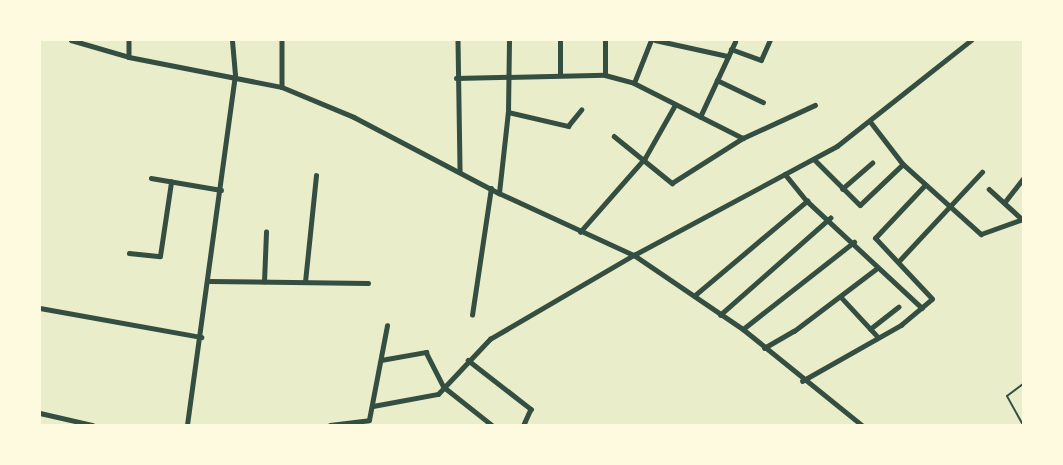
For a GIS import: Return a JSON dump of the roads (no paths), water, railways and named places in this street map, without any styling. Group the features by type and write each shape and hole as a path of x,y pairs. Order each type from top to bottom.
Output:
{"street":[{"path":"70,40 130,57 235,75 282,87 354,117 500,193 580,232 634,255 743,329 802,381 862,425"},
{"path":"129,40 130,57"},
{"path":"187,425 209,281 235,75 232,40"},
{"path":"282,40 282,87"},
{"path":"458,40 456,78 460,172"},
{"path":"500,193 508,112 509,40"},
{"path":"560,40 560,74"},
{"path":"605,40 605,75"},
{"path":"634,83 651,40"},
{"path":"655,40 728,56"},
{"path":"731,49 761,60 770,40"},
{"path":"373,406 438,394 468,360 490,339 634,255 814,159 870,121 971,40"},
{"path":"700,117 735,42"},
{"path":"456,78 560,74 605,75 634,83 743,138"},
{"path":"717,80 763,102"},
{"path":"580,232 645,158 675,105"},
{"path":"614,136 645,158 672,183 743,138 815,105"},
{"path":"508,112 568,126 581,110"},
{"path":"870,121 903,164 984,235 1023,219 989,189"},
{"path":"814,159 842,189 861,205 903,164"},
{"path":"842,189 872,163"},
{"path":"898,262 982,172"},
{"path":"785,174 807,201 830,218 854,242 876,269 922,308"},
{"path":"304,282 316,176"},
{"path":"151,178 221,190"},
{"path":"1004,203 1023,179"},
{"path":"129,253 160,256 171,182"},
{"path":"802,381 878,337 922,308 932,295 875,238 925,184"},
{"path":"472,315 491,188"},
{"path":"694,296 807,201"},
{"path":"720,315 830,218"},
{"path":"264,282 266,232"},
{"path":"743,329 854,242"},
{"path":"764,348 841,297 876,269"},
{"path":"209,281 368,283"},
{"path":"841,297 878,337"},
{"path":"870,328 898,307"},
{"path":"40,308 201,337"},
{"path":"330,425 368,420 373,406 387,326"},
{"path":"381,360 426,352 444,387 492,425"},
{"path":"468,360 530,409 524,425"},
{"path":"40,413 93,425"}],"lane":[{"path":"1023,384 1007,396 1023,425"}]}
